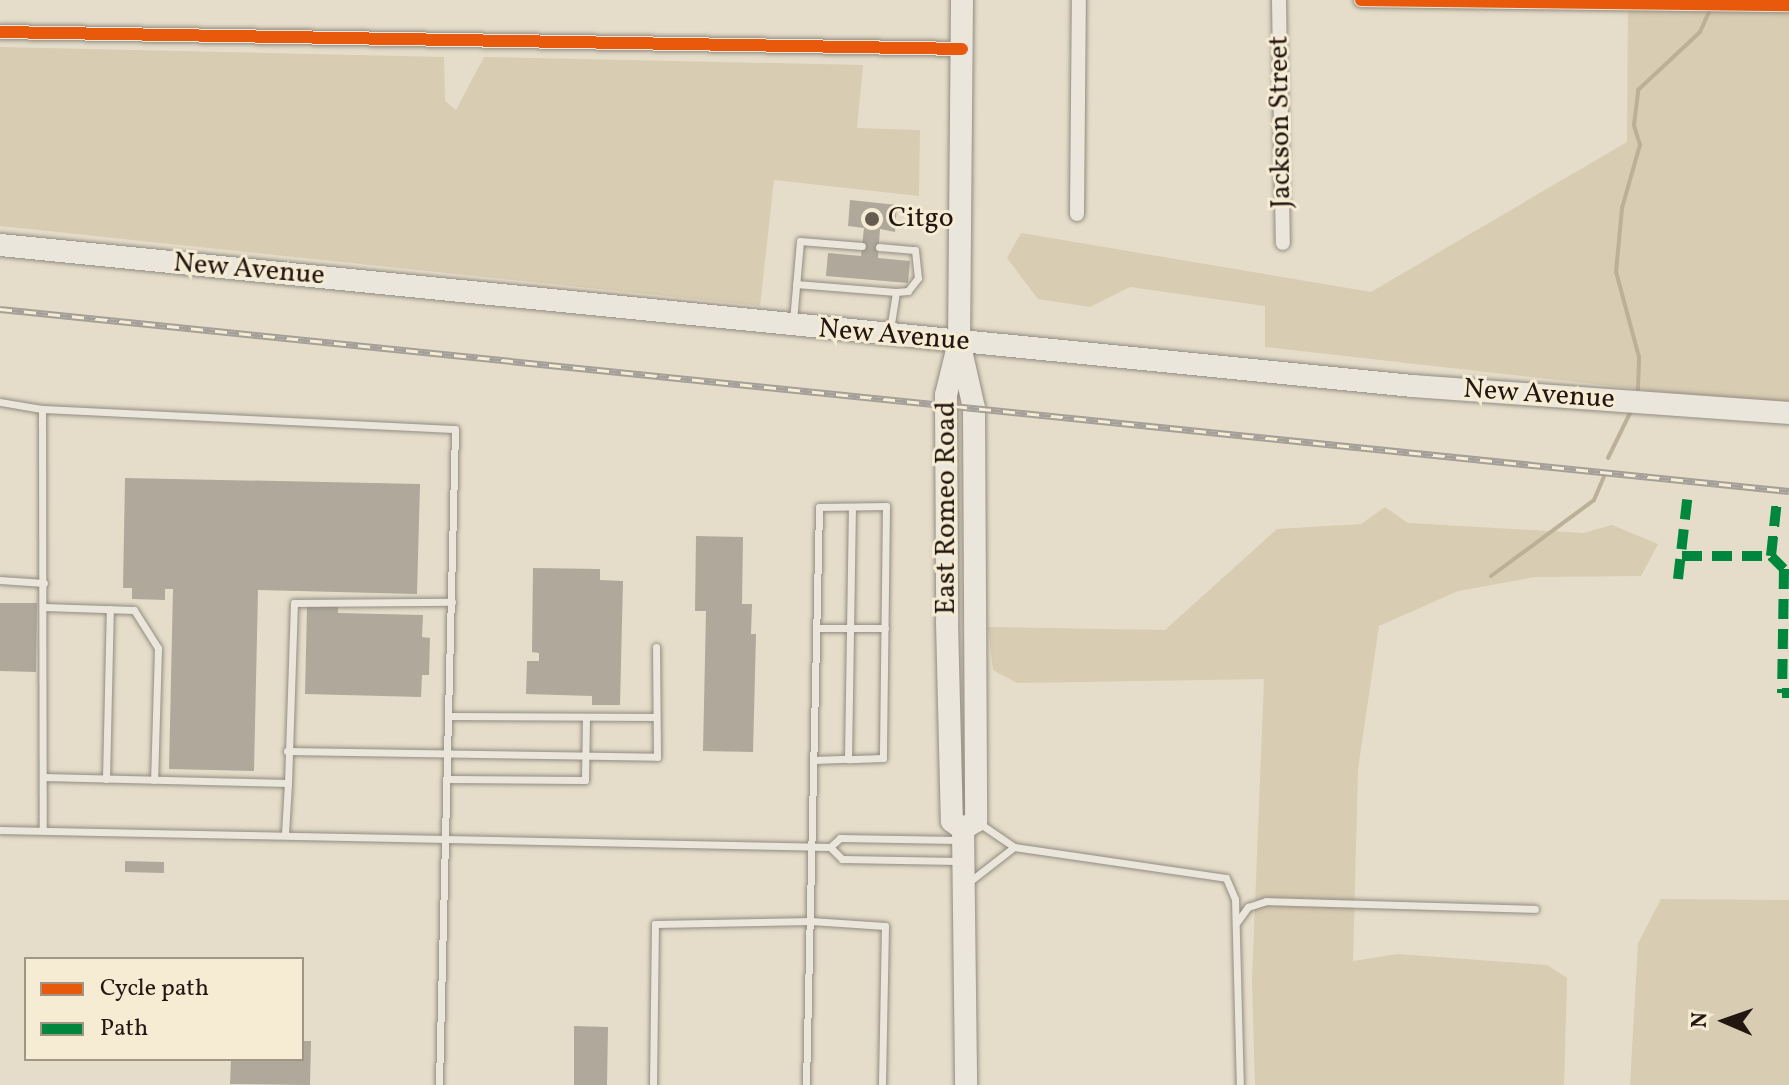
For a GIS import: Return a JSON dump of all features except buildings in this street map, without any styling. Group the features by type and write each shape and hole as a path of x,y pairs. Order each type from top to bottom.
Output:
{"main road":[{"path":"959,342 962,0"},
{"name":"New Avenue","path":"0,245 792,327 1413,386 1789,413"},
{"name":"East Romeo Road","path":"959,342 946,395 947,622 952,821 967,838 964,888 966,1085"}],"street":[{"path":"1077,214 1079,0"},
{"name":"Jackson Street","path":"1279,0 1283,243"},
{"path":"1361,0 1789,5"},
{"path":"0,32 962,49"}],"lane":[{"path":"792,327 800,241 862,246"},
{"path":"796,284 908,291 918,278 915,250 879,247"},
{"path":"889,335 896,292"},
{"path":"0,402 42,409 455,429 439,1085"},
{"path":"42,409 43,830"},
{"path":"806,1085 811,921 811,846 813,760 817,628 819,507 886,506 883,758 813,760"},
{"path":"848,759 852,508"},
{"path":"0,580 44,583"},
{"path":"285,834 294,603 452,602"},
{"path":"44,607 134,610 158,648 154,780"},
{"path":"106,779 110,609"},
{"path":"817,628 885,628"},
{"path":"287,751 657,757 656,647"},
{"path":"450,716 656,717"},
{"path":"448,779 585,780 586,718"},
{"path":"44,777 288,783"},
{"path":"0,830 811,846 830,847 842,859 967,838"},
{"path":"830,847 840,838 967,838 1226,878 1235,899 1240,1085"},
{"path":"964,888 1014,847"},
{"path":"1236,924 1248,907 1266,901 1535,909"},
{"path":"653,1085 655,924 811,921 885,926 882,1085"}],"shaded area":[{"path":"1628,0 1789,0 1789,406 1265,347 1265,306 1130,287 1090,307 1038,299 1007,258 1021,233 1371,292 1627,142"},
{"path":"0,47 444,57 445,101 456,110 484,57 863,65 857,128 920,130 919,196 774,180 760,306 0,226"},
{"path":"1385,507 1408,523 1584,533 1612,525 1658,544 1641,576 1535,577 1458,591 1379,626 1358,769 1353,961 1398,954 1547,965 1567,978 1564,1085 1255,1085 1252,980 1264,679 1017,683 993,670 988,627 1165,630 1277,529 1361,524"},
{"path":"1661,899 1789,900 1789,1085 1630,1085 1638,943"}],"waterway":[{"path":"1638,389 1639,357 1616,272 1622,208 1640,145 1634,125 1638,90 1700,32 1710,10"},
{"path":"1608,458 1632,409"},
{"path":"1491,576 1594,500 1604,476"}],"railway":[{"path":"0,309 1789,491"}],"marked path":[{"path":"1678,579 1688,492"},
{"path":"1682,556 1771,556 1777,500"},
{"path":"1771,556 1784,569 1782,693 1789,693"}],"cycle path":[{"path":"1361,0 1789,5"},
{"path":"0,32 962,49"}],"place":[{"name":"Citgo","path":"872,219"}]}
